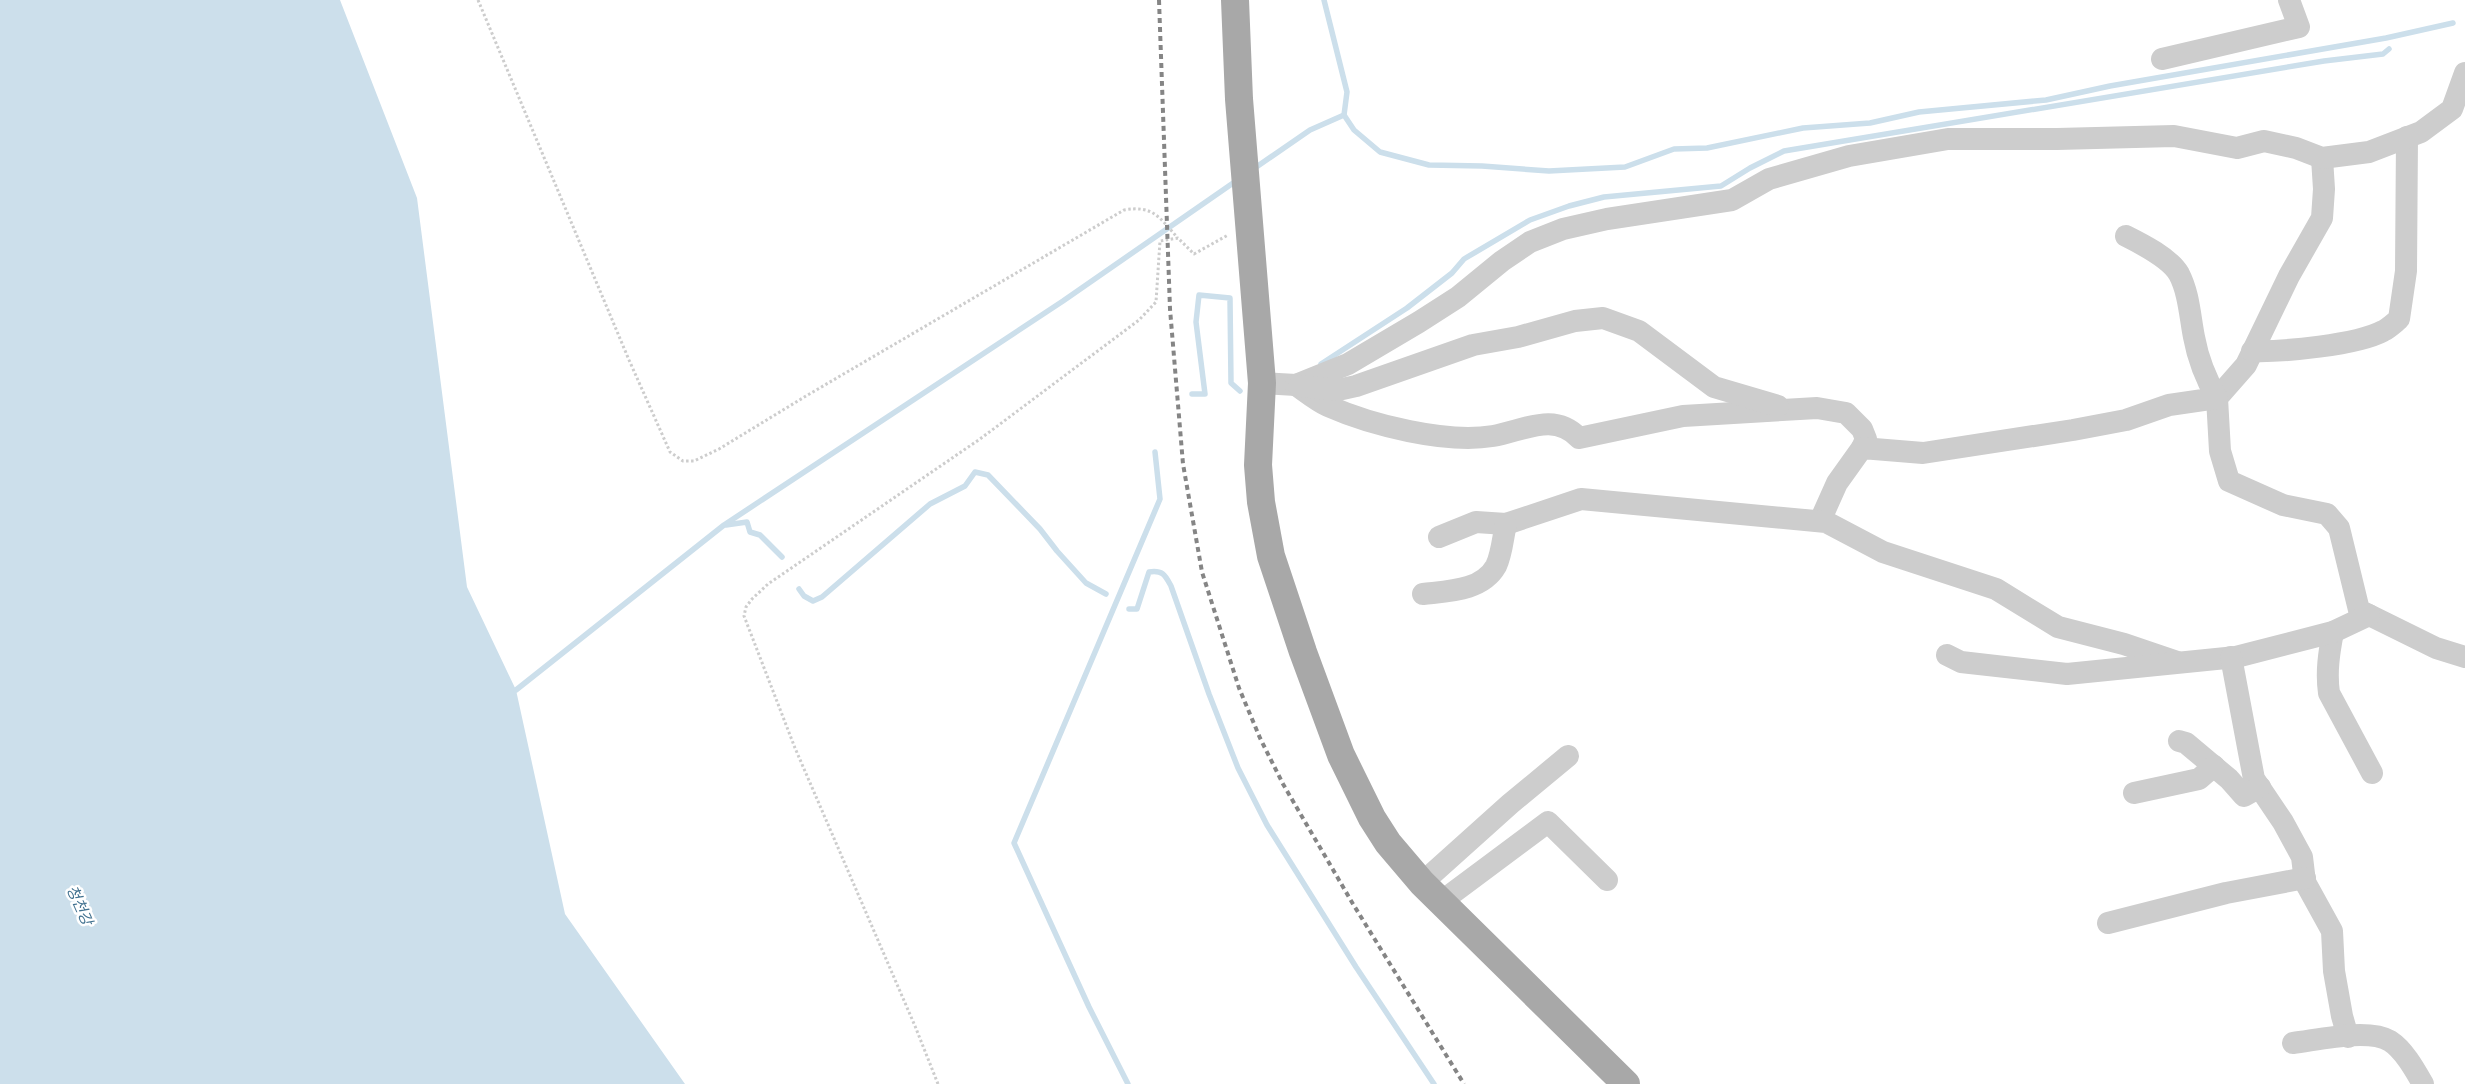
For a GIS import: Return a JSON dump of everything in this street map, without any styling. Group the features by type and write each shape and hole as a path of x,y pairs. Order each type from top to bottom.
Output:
{"main road":[{"path":"1235,0 1239,99 1250,208 1262,383 1258,465 1261,502 1271,556 1285,602 1342,755 1356,786 1388,843 1432,892 1626,1084"}],"street":[{"path":"2162,59 2299,27 2289,0"},
{"path":"1296,385 1348,364 1412,327 1458,297 1502,261 1530,242 1563,229 1606,219 1732,200 1769,179 1850,156 1948,139 2174,136 2237,148 2264,141 2296,148 2322,158 2369,152 2421,132 2452,109 2465,73"},
{"path":"2252,351 2288,351 2353,340 2383,332 2399,320 2406,271 2408,137"},
{"path":"1862,448 1924,453 2073,430 2126,420 2169,405 2217,398 2246,364 2289,276 2322,218 2324,189 2322,158"},
{"path":"2126,236 2154,251 2178,273 2187,298 2194,340 2206,377 2217,398 2220,451 2229,481 2283,505 2326,514 2339,528 2360,610 2436,648 2465,657"},
{"path":"1262,383 1338,390 1356,386 1473,345 1518,337 1574,321 1603,318 1639,331 1714,387 1789,410"},
{"path":"1296,385 1327,406 1393,429 1470,437 1492,436 1533,425 1558,424 1572,431 1579,438 1682,416 1817,408 1846,414 1862,429 1866,439 1862,448 1837,482 1820,521"},
{"path":"1438,537 1476,522 1506,524 1581,500 1826,522 1882,552 1996,590 2058,627 2124,644 2177,662"},
{"path":"1423,594 1469,588 1487,577 1497,565 1506,524"},
{"path":"1947,655 1961,662 2068,674 2231,657 2333,632 2369,615"},
{"path":"2333,632 2328,661 2327,679 2329,693 2372,773"},
{"path":"2231,657 2254,779 2283,822 2302,857 2305,878 2332,931 2334,971 2342,1016 2348,1037"},
{"path":"2179,741 2186,743 2214,766 2244,796 2260,787"},
{"path":"1432,892 1510,804 1568,756"},
{"path":"2134,792 2199,778 2214,766"},
{"path":"1432,892 1548,822 1607,880"},
{"path":"2108,923 2226,893 2305,878"},
{"path":"2293,1043 2370,1035 2390,1041 2413,1065 2424,1084"}],"path":[{"path":"478,0 629,360 670,452 683,461 700,459 719,449 1124,210 1136,208 1153,212 1194,254 1250,208"},
{"path":"938,1084 915,1026 795,748 744,616 746,607 752,598 768,584 980,439 1138,320 1156,302 1160,241 1178,238"}],"water":[{"name":"청천강","path":"0,0 340,0 417,198 467,587 516,690 565,914 685,1084 0,1084"}],"waterway":[{"path":"1324,0 1347,92 1344,115"},
{"path":"1252,170 1310,130 1344,115 1354,130 1380,152 1429,165 1482,166 1549,171 1625,167 1674,149 1707,148 1803,128 1870,123 1919,112 2046,100 2110,86 2386,38 2453,23"},
{"path":"1321,364 1407,308 1452,273 1464,259 1530,220 1569,206 1604,197 1721,186 1750,168 1784,151 2324,61 2383,54 2389,49"},
{"path":"516,690 724,525 1063,301 1236,181"},
{"path":"1192,394 1205,394 1196,322 1199,295 1230,298 1231,383 1240,391"},
{"path":"1128,1084 1089,1007 1014,843 1160,499 1155,452"},
{"path":"799,589 804,596 813,601 822,597 930,504 965,486 975,472 988,475 1040,529 1086,583 1106,594"},
{"path":"726,525 747,522 750,532 760,535 782,557"},
{"path":"1129,609 1137,609 1149,572 1158,572 1165,576 1171,586 1209,694 1238,768 1267,825 1356,967 1434,1084"}],"railway":[{"path":"1159,0 1170,309 1183,464 1202,572 1239,688 1260,738 1283,784 1353,904 1464,1084"}]}
